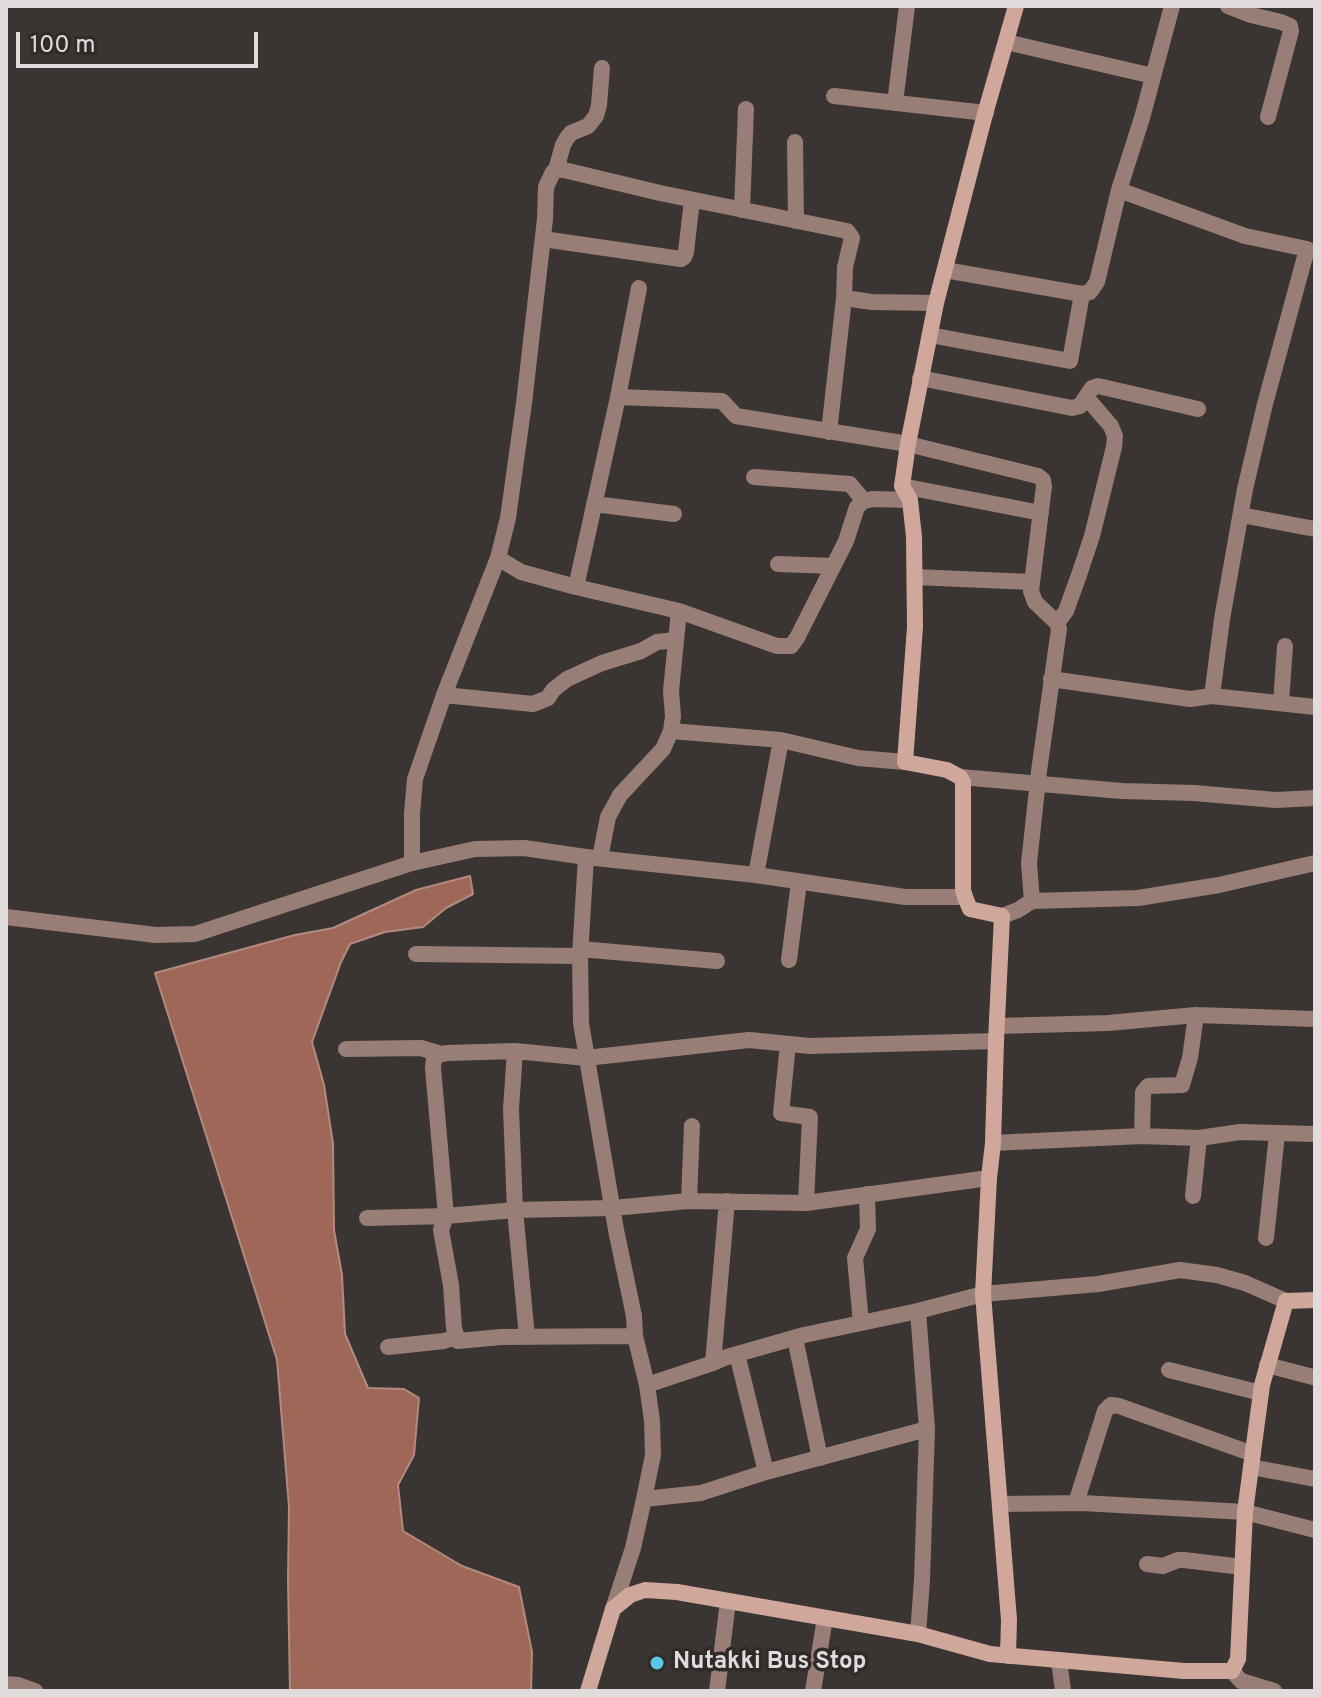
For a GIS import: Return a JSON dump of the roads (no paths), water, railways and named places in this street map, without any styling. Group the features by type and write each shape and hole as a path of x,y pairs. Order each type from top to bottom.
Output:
{"main road":[{"path":"1008,1656 1009,1620 983,1294 993,1143 1002,916 970,909 965,897 963,782 960,777 947,770 905,762 915,627 914,537 906,493 908,444 936,303 1016,6"},
{"path":"588,1691 613,1609 630,1595 645,1590 677,1592 918,1634 990,1654 1184,1671 1232,1671 1238,1659 1245,1512 1267,1365 1286,1301 1315,1300"}],"street":[{"path":"895,103 907,6"},
{"path":"945,270 1082,294 1090,292 1097,282 1119,190 1172,6"},
{"path":"1228,6 1290,26 1268,117"},
{"path":"1006,42 1153,76"},
{"path":"412,863 415,779 498,558 508,518 543,239 546,187 556,170 567,138 588,126 596,116 602,68"},
{"path":"834,96 986,113"},
{"path":"742,210 746,109"},
{"path":"795,142 796,221"},
{"path":"556,170 850,233 852,238 845,267 829,432"},
{"path":"1119,190 1245,236 1307,249 1265,404 1241,515 1212,696"},
{"path":"543,239 681,259 686,252 692,200"},
{"path":"576,587 639,288"},
{"path":"930,335 1070,361 1082,294"},
{"path":"844,298 872,302 936,303"},
{"path":"920,378 1072,408 1080,406 1092,388 1106,387 1198,409"},
{"path":"618,397 722,401 736,416 908,444 1038,476 1043,480 1032,597 1057,623 1059,638 1051,679 1029,863 1032,901"},
{"path":"1057,623 1066,611 1092,536 1114,447 1115,436 1111,426 1086,397"},
{"path":"754,477 850,484 864,501"},
{"path":"498,558 521,572 679,611 777,646 791,646 846,541 857,507 864,501 906,493 1041,513"},
{"path":"594,504 674,514"},
{"path":"1241,515 1315,529"},
{"path":"778,564 833,566"},
{"path":"915,577 1031,582"},
{"path":"613,1609 633,1548 644,1499 653,1455 652,1421 586,1058 581,1023 580,952 593,858 608,817 620,795 663,749 671,731 671,691 679,611"},
{"path":"444,695 533,704 548,698 567,679 602,663 641,651 657,642 676,640"},
{"path":"1281,703 1285,646"},
{"path":"1051,679 1190,699 1212,696 1315,707"},
{"path":"671,731 781,740 858,758 905,762"},
{"path":"756,875 781,740"},
{"path":"960,777 1122,791 1276,800 1315,798"},
{"path":"6,917 156,935 195,934 412,863 475,849 524,848 756,875 905,897 965,897"},
{"path":"1002,916 1032,901 1138,898 1219,885 1315,863"},
{"path":"789,960 799,882"},
{"path":"416,954 580,952 717,961"},
{"path":"1142,1136 1143,1092 1148,1086 1182,1085 1190,1058 1196,1015"},
{"path":"346,1049 421,1048 441,1054 515,1051 586,1058 749,1040 810,1046 996,1034 1196,1015 1315,1019"},
{"path":"788,1044 781,1113 810,1117 806,1203"},
{"path":"515,1051 511,1109 515,1210 527,1337"},
{"path":"441,1054 434,1058 433,1068 446,1216 441,1230 458,1341 635,1336"},
{"path":"689,1201 692,1126"},
{"path":"993,1143 1142,1136 1199,1138 1240,1132 1315,1134"},
{"path":"1266,1238 1277,1134"},
{"path":"1193,1196 1199,1138"},
{"path":"367,1218 613,1208 689,1201 806,1203 989,1178"},
{"path":"861,1323 855,1258 868,1229 867,1194"},
{"path":"713,1363 727,1201"},
{"path":"647,1385 795,1338 983,1294 1098,1284 1180,1270 1245,1283 1286,1301"},
{"path":"918,1311 927,1429 918,1634"},
{"path":"388,1347 456,1337"},
{"path":"795,1338 820,1458"},
{"path":"737,1354 766,1472"},
{"path":"1267,1365 1313,1377"},
{"path":"1169,1370 1261,1393"},
{"path":"1076,1503 1105,1411 1111,1405 1252,1460 1315,1479"},
{"path":"644,1499 701,1493 766,1472 927,1429"},
{"path":"1000,1504 1076,1503 1245,1512 1315,1530"},
{"path":"1147,1564 1163,1566 1184,1560 1242,1567"},
{"path":"717,1691 728,1601"},
{"path":"813,1691 825,1618"},
{"path":"1059,1660 1063,1691"},
{"path":"1232,1671 1250,1688 1274,1691"},
{"path":"6,1684 35,1691"}],"place":[{"name":"Nutakki Bus Stop","path":"657,1663"}]}
